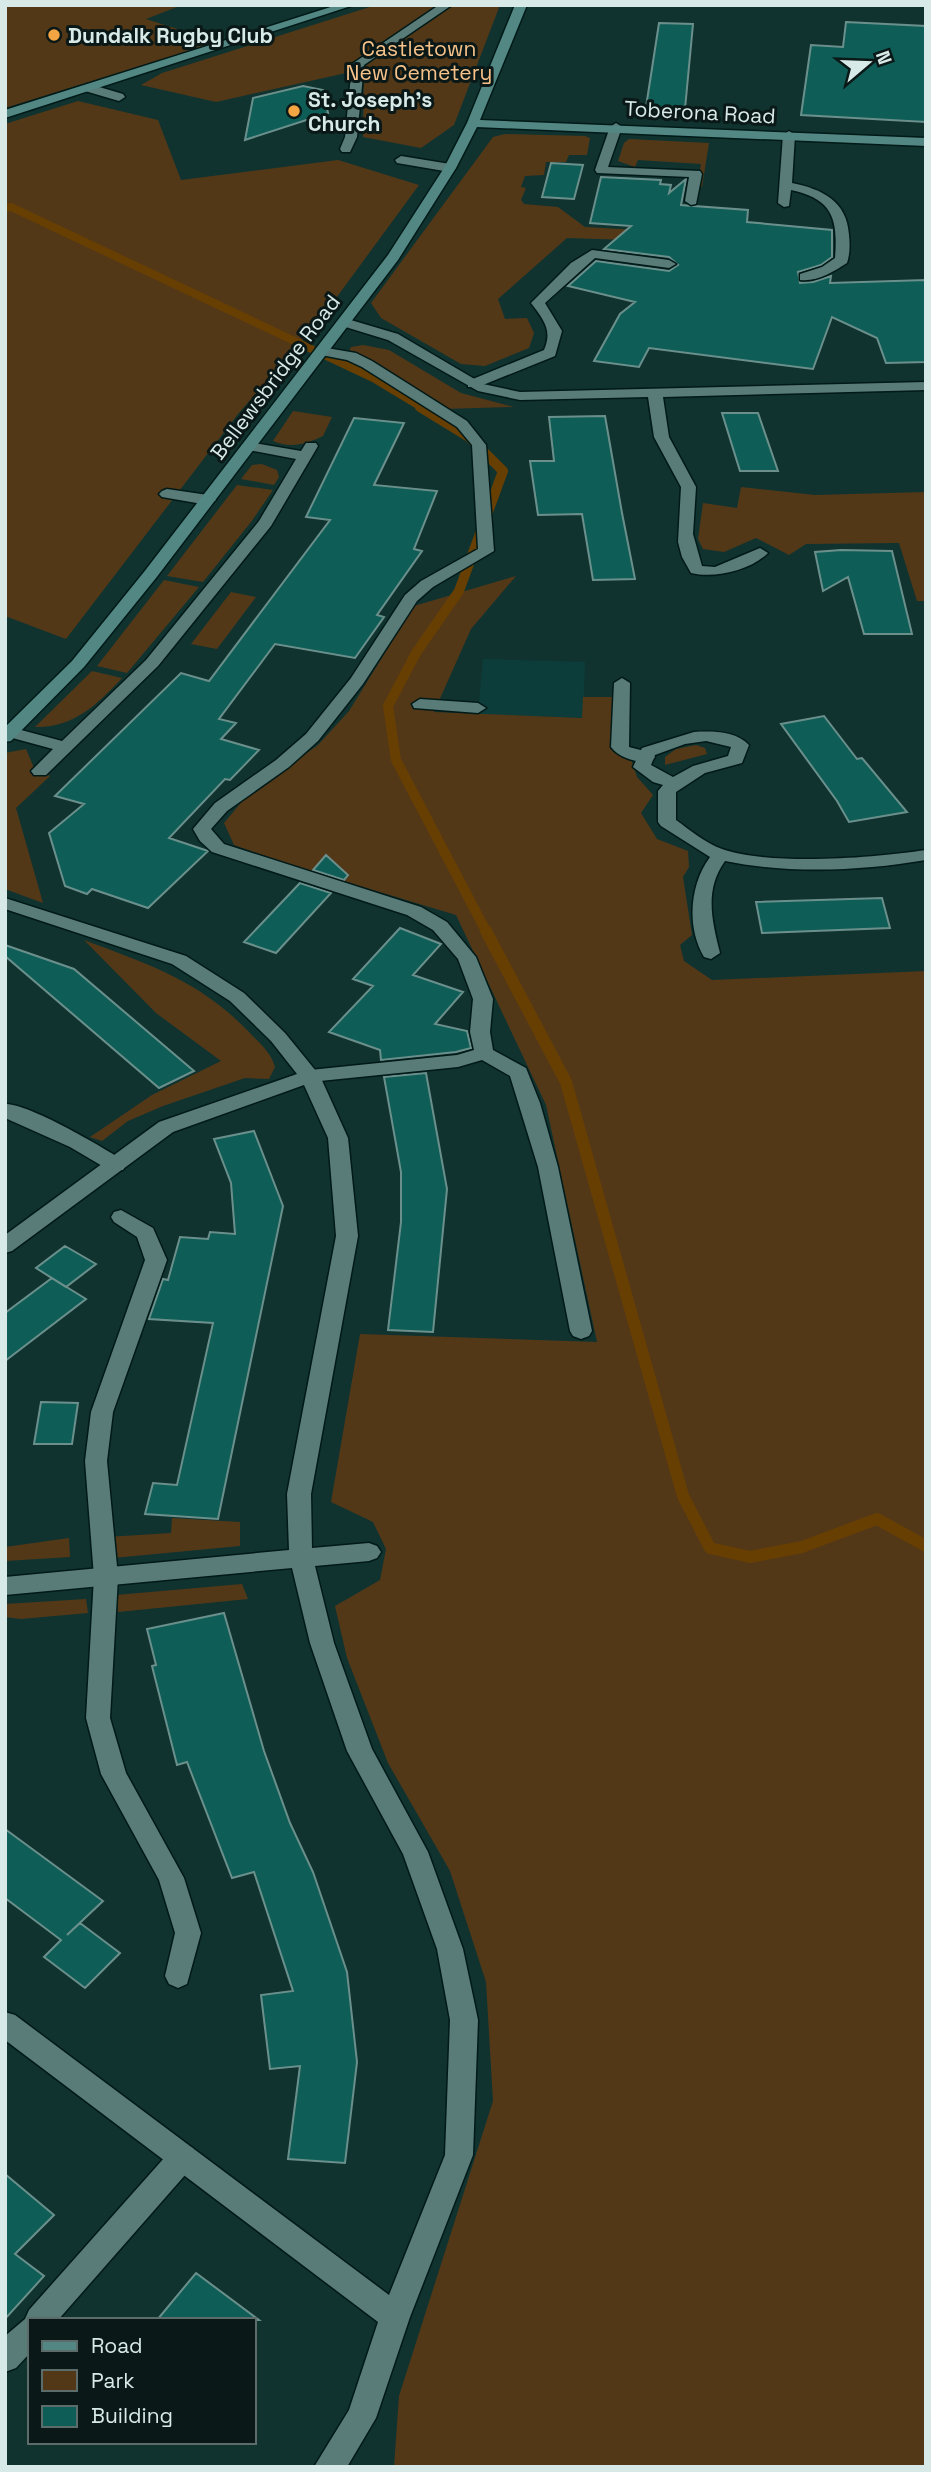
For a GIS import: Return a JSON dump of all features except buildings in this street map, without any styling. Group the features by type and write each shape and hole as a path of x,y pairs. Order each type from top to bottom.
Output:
{"street":[{"path":"5,114 349,5"},
{"path":"346,149 351,137 358,64 447,5"},
{"name":"Bellewsbridge Road","path":"8,735 78,664 208,500 393,257 450,169 473,123 521,5"},
{"path":"89,88 118,97"},
{"name":"Toberona Road","path":"473,123 926,142"},
{"path":"616,127 601,170 696,174 691,201"},
{"path":"784,203 789,135"},
{"path":"401,160 450,169"},
{"path":"786,185 809,190 830,200 842,219 842,260 827,270 805,277"},
{"path":"473,384 550,353 556,341 556,329 538,303 576,266 593,254 669,264"},
{"path":"344,322 393,337 473,384 520,397 924,389"},
{"path":"321,351 351,356 367,364 462,424 479,445 486,551 427,584 411,598 335,711 294,755 238,795 208,820 202,829 218,848 414,911 440,926 467,957 483,999 480,1032 484,1054"},
{"path":"655,394 664,444 679,462 687,482 690,497 686,515 686,547 691,562 697,570 718,572 760,554"},
{"path":"40,771 152,663 266,523 308,451 248,446"},
{"path":"167,494 208,500"},
{"path":"622,683 620,747 623,751 646,757"},
{"path":"420,704 478,708"},
{"path":"8,735 66,747"},
{"path":"675,783 659,778 642,766 648,752 671,742 712,736 727,737 740,744 736,759 707,765 682,776 675,783 667,791 667,822 694,841 721,854 772,861 842,861 926,855"},
{"path":"712,953 701,912 704,884 710,868 721,854"},
{"path":"5,903 179,960 237,997 278,1037 310,1076 338,1138 347,1236 299,1494 301,1558 322,1643 360,1751 415,1852 450,1949 464,2020 459,2155 396,2317 361,2418 329,2467"},
{"path":"5,1246 166,1127 310,1076 457,1061 484,1054 519,1072 529,1097 560,1218 581,1331"},
{"path":"5,1111 77,1142 116,1165"},
{"path":"121,1217 146,1233 156,1260 102,1412 96,1461 106,1577 98,1718 114,1774 171,1878 188,1933 177,1976"},
{"path":"5,1586 369,1552"},
{"path":"5,2024 396,2317"},
{"path":"41,2318 183,2157"},
{"path":"5,2358 28,2333"}],"shaded area":[{"path":"483,659 585,662 583,718 478,714"}],"green space":[{"path":"5,5 182,5 146,19 218,42 5,108"},
{"name":"Castletown New Cemetery","path":"376,5 500,5 454,125 421,148 363,137 364,69 216,102 141,85 162,73"},
{"path":"78,101 158,120 181,180 338,160 419,185 320,320 238,414 66,639 5,616 5,124"},
{"path":"505,134 590,138 587,155 569,155 566,162 546,162 544,175 525,176 521,187 526,188 521,200 524,204 558,207 585,227 674,232 693,242 567,238 498,299 505,319 527,318 534,333 529,348 485,366 461,364 381,318 371,303 493,137"},
{"path":"629,139 709,143 702,187 697,186 701,164 638,160 635,167 618,161 624,143"},
{"path":"363,345 389,350 461,393 514,407 444,409 361,355 349,352 351,347"},
{"path":"293,411 332,417 323,436 317,439 292,445 273,441"},
{"path":"262,464 277,470 279,477 274,485 241,479 252,465"},
{"path":"237,485 273,490 203,582 167,576"},
{"path":"741,487 815,495 926,492 926,601 917,601 899,543 806,544 789,555 756,538 724,552 703,549 698,539 703,503 737,508"},
{"path":"516,576 471,629 434,712 582,718 583,697 614,697 612,750 631,759 637,777 653,795 641,813 657,839 688,851 689,867 683,877 692,935 680,945 684,961 712,980 926,971 926,2467 394,2467 399,2396 493,2101 486,1982 450,1871 388,1763 347,1658 335,1606 380,1580 386,1549 373,1522 331,1502 360,1334 597,1342 546,1105 456,915 303,869 234,845 224,823 244,799 318,745 349,711 414,606"},
{"path":"164,580 199,587 127,673 97,666"},
{"path":"231,592 256,597 217,649 191,644"},
{"path":"92,671 122,678 94,706 73,719 61,724 35,727"},
{"path":"696,745 705,748 707,754 665,765 665,757 676,749"},
{"path":"26,749 34,768 50,776 16,808 43,903 5,889 5,753"},
{"path":"84,940 152,966 212,1000 231,1015 268,1053 275,1067 269,1079 245,1078 128,1121 102,1141 90,1137 152,1095 221,1061 156,1013"},
{"path":"172,1518 240,1522 240,1546 113,1558 107,1537 171,1533"},
{"path":"69,1538 70,1557 5,1561 5,1547"},
{"path":"242,1584 248,1599 118,1612 116,1595"},
{"path":"86,1599 88,1613 21,1619 5,1617 5,1604"}],"waterway":[{"path":"5,208 11,207 375,379 423,408"},
{"path":"420,407 469,437 503,471 459,591 416,653 388,706 396,760 487,933"},
{"path":"486,931 566,1082 683,1496 710,1548 750,1557 802,1547 877,1519 926,1546"}],"place":[{"name":"Dundalk Rugby Club","path":"54,35"},
{"name":"St. Joseph's Church","path":"294,111"}]}
